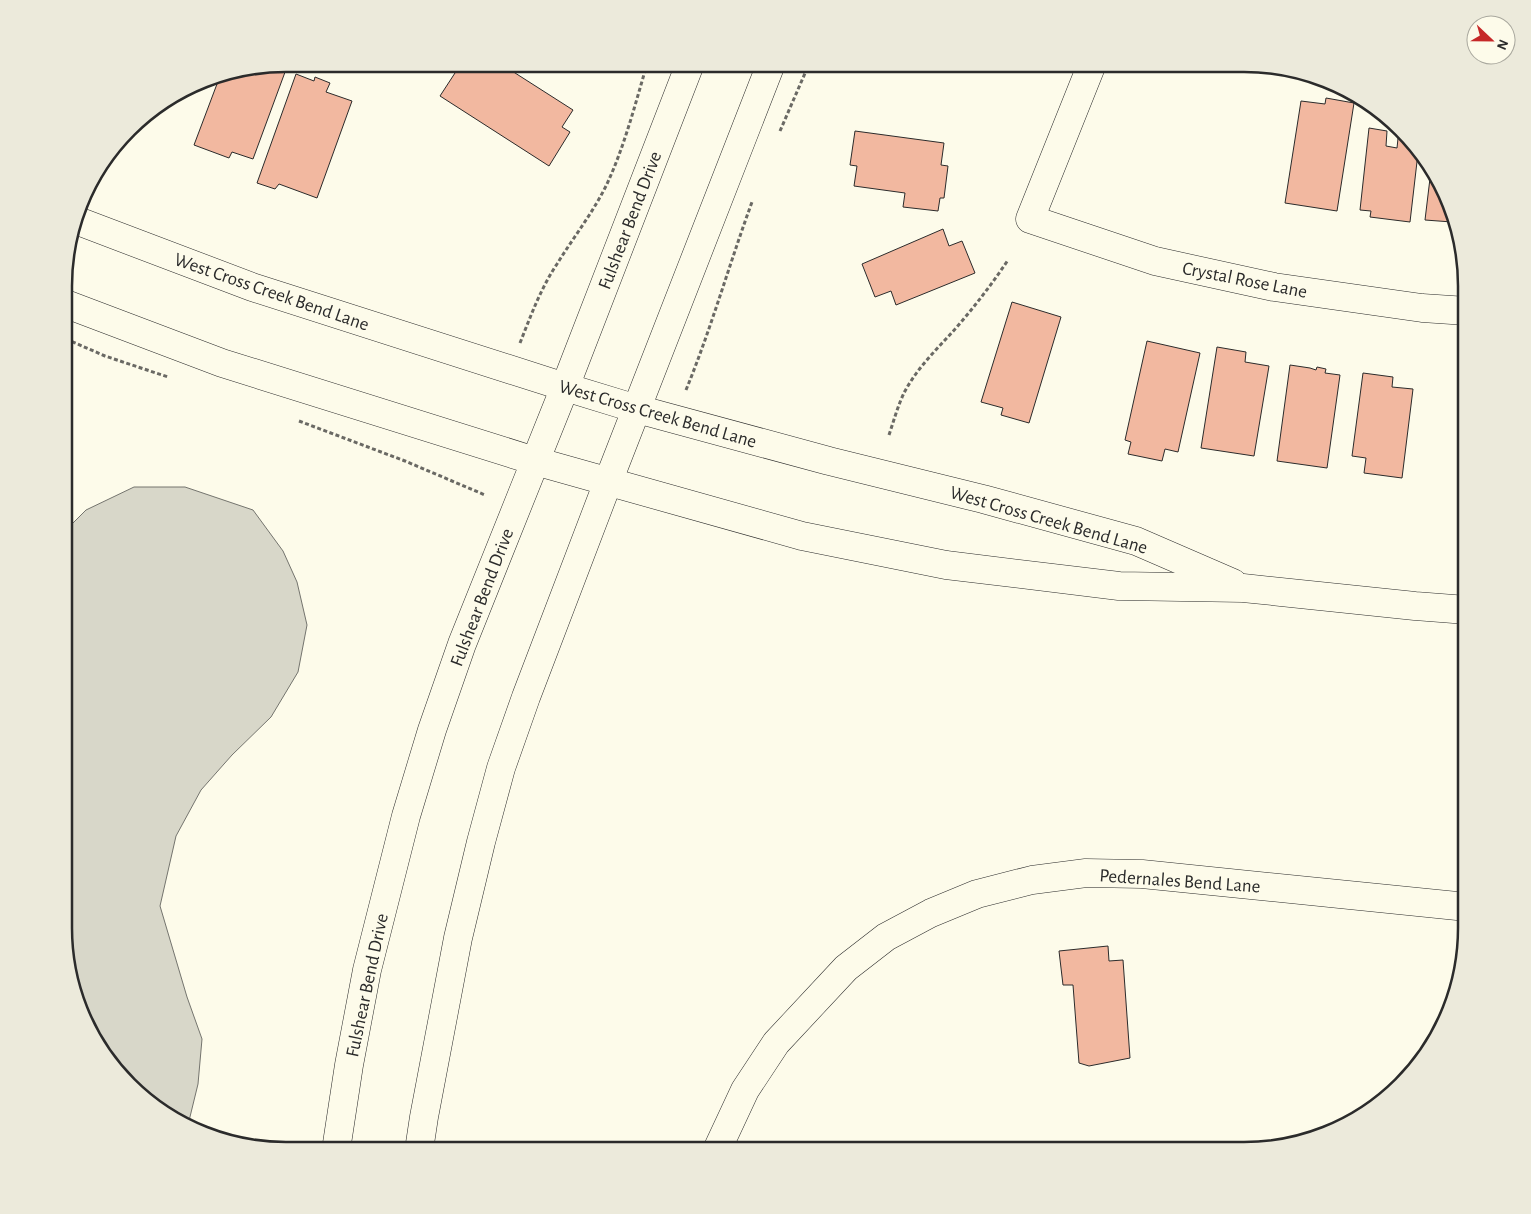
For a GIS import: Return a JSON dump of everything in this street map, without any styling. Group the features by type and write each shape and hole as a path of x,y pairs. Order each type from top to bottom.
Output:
{"main road":[{"name":"Fulshear Bend Drive","path":"337,1142 349,1065 367,970 406,816 432,730 462,644 565,387 687,73"},
{"path":"420,1142 458,938 501,768 608,482 767,73"},
{"name":"Crystal Rose Lane","path":"1088,73 1030,219 1155,261 1274,287 1422,308 1458,310"},
{"name":"West Cross Creek Bend Lane","path":"83,223 252,287 637,409 829,461 983,499 1136,540 1243,588"},
{"name":"West Cross Creek Bend Lane","path":"72,306 222,363 535,461 802,536 946,565 1120,586 1243,588 1458,609"},
{"name":"Pedernales Bend Lane","path":"721,1142 745,1090 776,1043 846,968 886,936 931,913 977,894 1032,880 1086,873 1142,874 1458,905"}],"path":[{"path":"519,346 538,296 606,187 621,148 644,73"},
{"path":"778,136 805,73"},
{"path":"686,390 710,326 734,249 754,198"},
{"path":"889,435 899,405 916,375 927,359 982,298 1008,260"},
{"path":"72,341 105,356 171,377"},
{"path":"290,418 406,461 485,496"}],"shaded area":[{"path":"134,487 185,487 253,510 283,551 297,582 307,625 298,672 271,717 232,755 201,790 176,836 160,906 187,997 202,1039 198,1084 190,1118 179,1113 145,1088 117,1058 101,1035 89,1010 74,956 72,928 72,524 86,510"}],"building":[{"path":"285,73 253,159 232,152 229,158 194,145 217,84 258,74"},
{"path":"455,73 515,73 573,110 562,127 570,132 549,166 440,96"},
{"path":"296,74 314,81 315,77 330,83 326,92 352,101 317,198 279,184 275,189 257,183"},
{"path":"1326,98 1354,103 1337,211 1285,203 1301,101 1325,104"},
{"path":"1369,128 1387,131 1386,146 1397,148 1398,137 1417,161 1410,222 1370,217 1371,211 1360,210"},
{"path":"855,131 944,143 941,165 948,166 944,198 940,198 938,211 903,207 905,193 854,186 857,166 850,165"},
{"path":"1430,179 1448,222 1425,220"},
{"path":"943,229 949,246 962,241 975,273 896,305 891,291 875,297 862,264"},
{"path":"1012,302 1061,317 1029,423 1001,415 1003,408 981,402"},
{"path":"1147,341 1200,353 1178,452 1165,449 1162,461 1128,454 1131,442 1125,440"},
{"path":"1217,347 1246,352 1245,362 1269,366 1254,456 1201,448"},
{"path":"1290,365 1316,370 1317,367 1326,369 1325,373 1340,375 1327,468 1277,461"},
{"path":"1363,373 1393,377 1392,387 1413,389 1402,478 1364,473 1366,458 1352,456"},
{"path":"1108,946 1109,961 1123,960 1130,1058 1089,1066 1079,1063 1073,985 1063,985 1059,951"}]}
